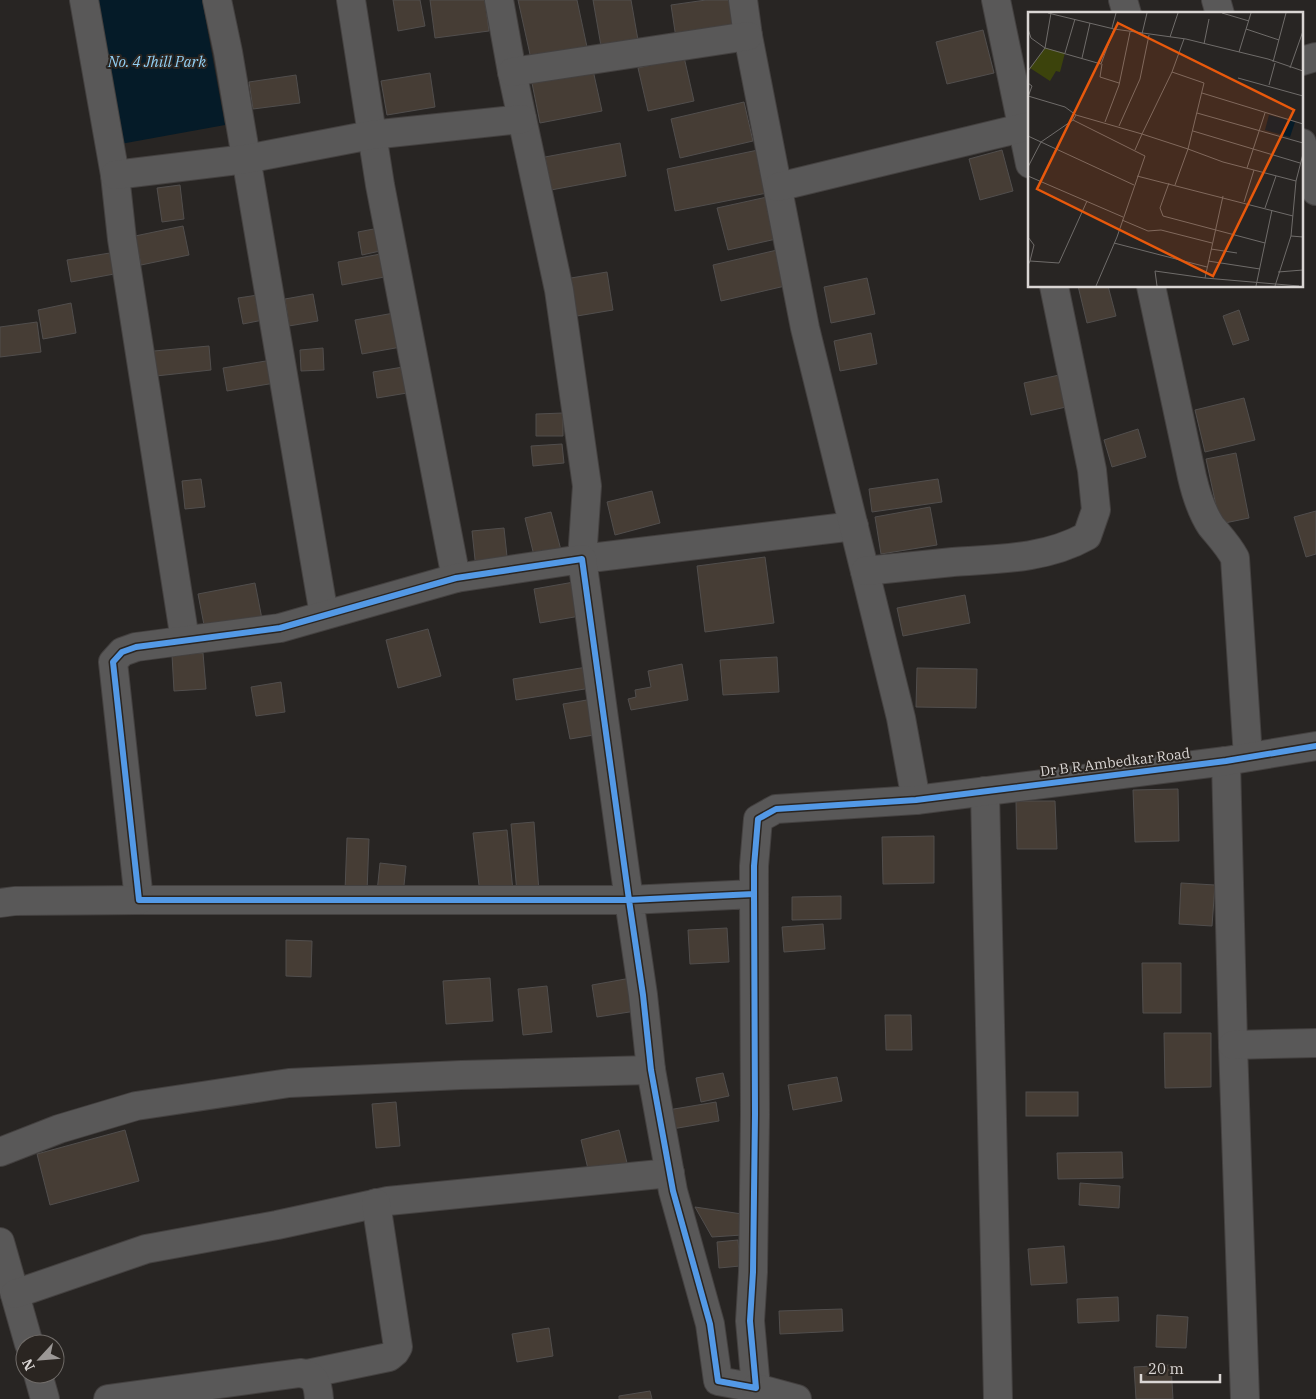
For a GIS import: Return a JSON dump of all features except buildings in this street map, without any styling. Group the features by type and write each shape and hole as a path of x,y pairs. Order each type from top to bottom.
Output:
{"street":[{"path":"84,0 116,175 122,239 185,640"},
{"path":"217,0 228,52 324,615"},
{"path":"351,0 371,135 456,578"},
{"path":"499,0 512,72 559,290 587,486 582,559 643,995 651,1070 673,1191 710,1324 715,1390 756,1388 798,1399"},
{"path":"743,0 748,36 805,328 901,718 916,800"},
{"path":"996,0 1026,126 1028,145"},
{"path":"512,72 748,36"},
{"path":"116,175 246,159 371,135 522,119"},
{"path":"778,187 1026,126"},
{"path":"1304,150 1316,191"},
{"path":"864,571 1006,559 1047,553 1072,545 1087,536 1096,510 1092,470 1054,288"},
{"path":"1151,288 1199,504 1211,525 1228,544 1235,558 1237,759 1233,1045 1245,1399"},
{"path":"139,900 113,662 122,652 136,646 280,628 456,578 582,559 854,526"},
{"name":"Dr B R Ambedkar Road","path":"756,1388 750,1321 753,1272 755,1114 754,866 758,819 767,812 776,809 916,800 1237,759 1316,746"},
{"path":"985,791 998,1399"},
{"path":"0,902 139,900 629,900 754,894"},
{"path":"1233,1045 1316,1043"},
{"path":"0,1152 59,1129 136,1106 289,1083 461,1075 651,1070"},
{"path":"15,1294 146,1249 277,1225 376,1203 670,1173"},
{"path":"108,1399 300,1373 307,1374 389,1357 398,1347 376,1203"},
{"path":"0,1242 26,1334"},
{"path":"307,1374 314,1378 318,1386 319,1399"},
{"path":"41,1384 45,1399"}],"water":[{"name":"No. 4 Jhill Park","path":"88,0 202,0 225,125 115,145"}],"cycle path":[{"path":"754,894 629,900 582,559 456,578 280,628 136,647 122,652 113,662 139,900 629,900 643,995 651,1070 673,1191 710,1324 718,1381 756,1388 750,1321 753,1272 755,1114 754,866 758,819 776,809 916,800 1226,761 1316,746"}]}
